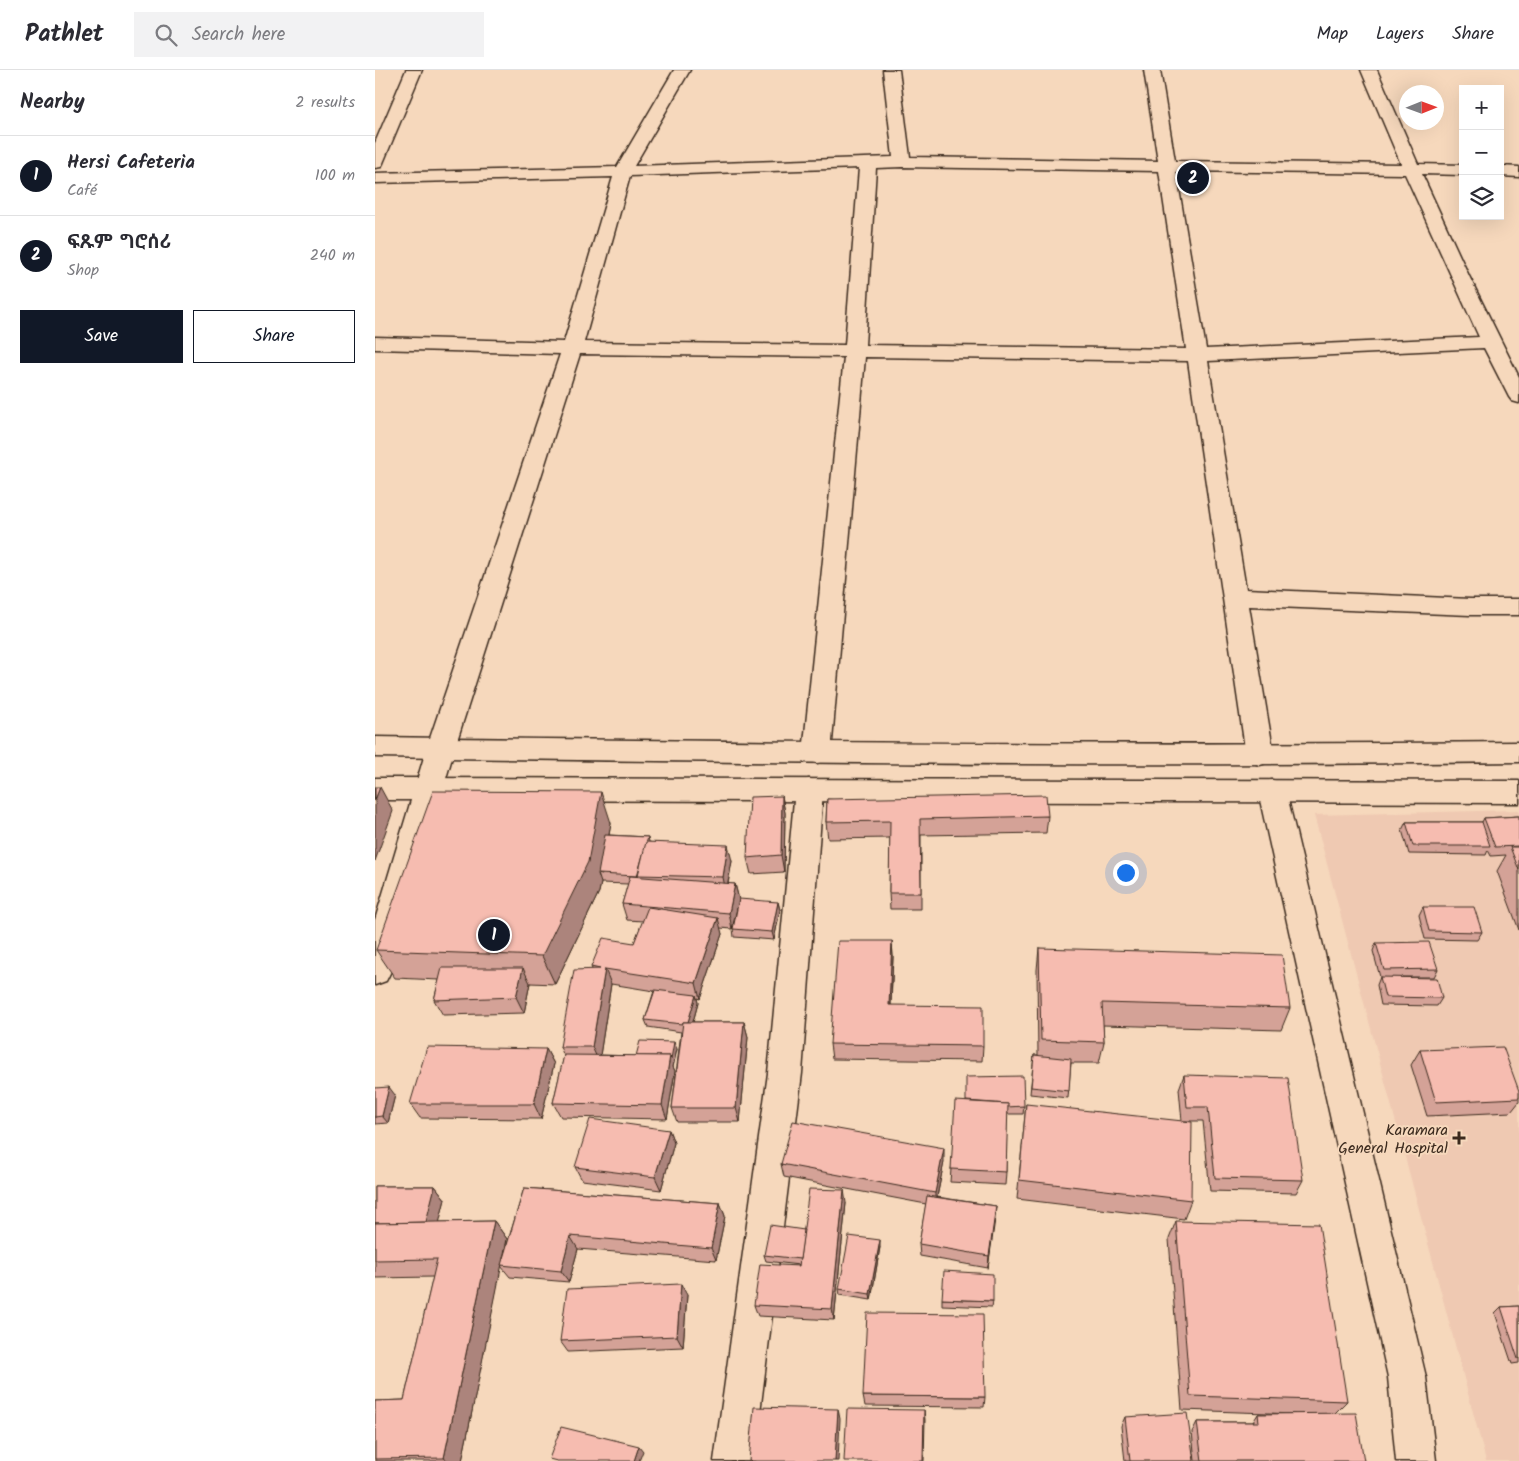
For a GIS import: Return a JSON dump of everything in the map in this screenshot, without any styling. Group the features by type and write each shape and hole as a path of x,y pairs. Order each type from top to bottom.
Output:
{"street":[{"path":"375,163 414,70"},
{"path":"375,971 441,748 572,348 623,171 682,70"},
{"path":"891,70 902,162"},
{"path":"1152,70 1261,755"},
{"path":"1369,70 1411,169 1490,342 1519,397"},
{"path":"375,178 902,162 1459,170"},
{"path":"817,753 855,351 868,163"},
{"path":"1504,171 1519,172"},
{"path":"375,343 572,348 1196,355 1490,342"},
{"path":"1235,597 1470,607 1519,607"},
{"path":"375,747 817,753 1261,755 1519,752"},
{"path":"375,788 1519,792"},
{"path":"734,1461 785,1073 809,790"},
{"path":"1272,791 1407,1377 1416,1461"}],"shaded area":[{"name":"Karamara General Hospital","path":"1519,810 1519,1461 1486,1461 1314,815"}],"building":[{"path":"375,787 380,787 375,800"},
{"path":"433,791 601,792 588,862 542,956 376,950"},
{"path":"1046,795 1048,816 920,819 921,893 889,893 890,821 826,822 827,799"},
{"path":"782,796 781,855 747,858 750,797"},
{"path":"1519,816 1519,846 1495,847 1484,818"},
{"path":"1406,822 1482,822 1490,846 1413,846"},
{"path":"605,835 648,837 637,876 598,874"},
{"path":"646,842 728,845 723,877 638,875"},
{"path":"1510,847 1519,847 1519,870"},
{"path":"630,876 735,884 729,913 622,904"},
{"path":"739,899 778,902 772,932 733,929"},
{"path":"648,907 718,918 696,983 605,969 592,1047 560,1047 574,970 600,969 591,967 603,938 634,943"},
{"path":"1423,907 1474,907 1482,932 1429,931"},
{"path":"838,941 892,941 889,1005 983,1006 983,1046 830,1044"},
{"path":"1429,942 1438,969 1384,970 1376,943"},
{"path":"1039,948 1282,955 1290,1008 1102,1003 1104,1042 1041,1040"},
{"path":"442,968 523,968 516,997 434,1000"},
{"path":"1380,977 1437,978 1442,998 1385,997"},
{"path":"655,990 696,995 688,1022 683,1022 682,1024 645,1020"},
{"path":"683,1022 744,1022 736,1108 672,1108"},
{"path":"640,1041 674,1042 671,1059 670,1056 636,1056"},
{"path":"427,1047 546,1049 534,1104 410,1104"},
{"path":"1503,1047 1519,1091 1519,1098 1436,1102 1420,1050"},
{"path":"564,1055 670,1056 662,1105 553,1103"},
{"path":"1034,1055 1071,1059 1069,1091 1031,1087"},
{"path":"1184,1075 1288,1078 1303,1180 1215,1178 1208,1107 1187,1107"},
{"path":"1023,1076 1024,1106 1007,1107 1008,1104 966,1101 966,1077"},
{"path":"389,1087 382,1116 375,1117 375,1088"},
{"path":"955,1101 1008,1104 1006,1172 951,1169"},
{"path":"1026,1104 1192,1122 1191,1200 1019,1180"},
{"path":"590,1119 669,1130 655,1177 575,1167"},
{"path":"793,1121 944,1148 935,1193 781,1164"},
{"path":"375,1186 435,1186 426,1222 375,1223"},
{"path":"524,1188 720,1203 711,1248 570,1236 561,1271 501,1265"},
{"path":"809,1189 844,1190 832,1309 754,1305 760,1264 799,1266"},
{"path":"927,1196 996,1206 989,1256 919,1244"},
{"path":"494,1221 444,1458 375,1459 375,1401 404,1400 437,1259 375,1260 375,1223"},
{"path":"1176,1221 1319,1224 1347,1401 1190,1396"},
{"path":"770,1225 804,1230 800,1259 764,1255"},
{"path":"849,1236 880,1240 870,1294 839,1289"},
{"path":"944,1271 993,1274 993,1301 942,1299"},
{"path":"681,1284 677,1336 560,1341 567,1289"},
{"path":"1519,1306 1519,1358 1518,1359 1501,1307"},
{"path":"867,1313 983,1314 985,1397 863,1396"},
{"path":"754,1407 838,1409 835,1461 749,1461"},
{"path":"847,1409 924,1410 923,1461 844,1461"},
{"path":"1187,1413 1194,1461 1130,1461 1125,1417"},
{"path":"1356,1413 1364,1461 1202,1461 1197,1422 1259,1422 1258,1414"},
{"path":"561,1427 639,1446 634,1461 557,1461 549,1459"}],"place":[{"name":"ፍጹም ግሮሰሪ","path":"1193,178"},
{"name":"Hersi Cafeteria","path":"494,935"},
{"name":"Karamara General Hospital","path":"1459,1138"}]}
